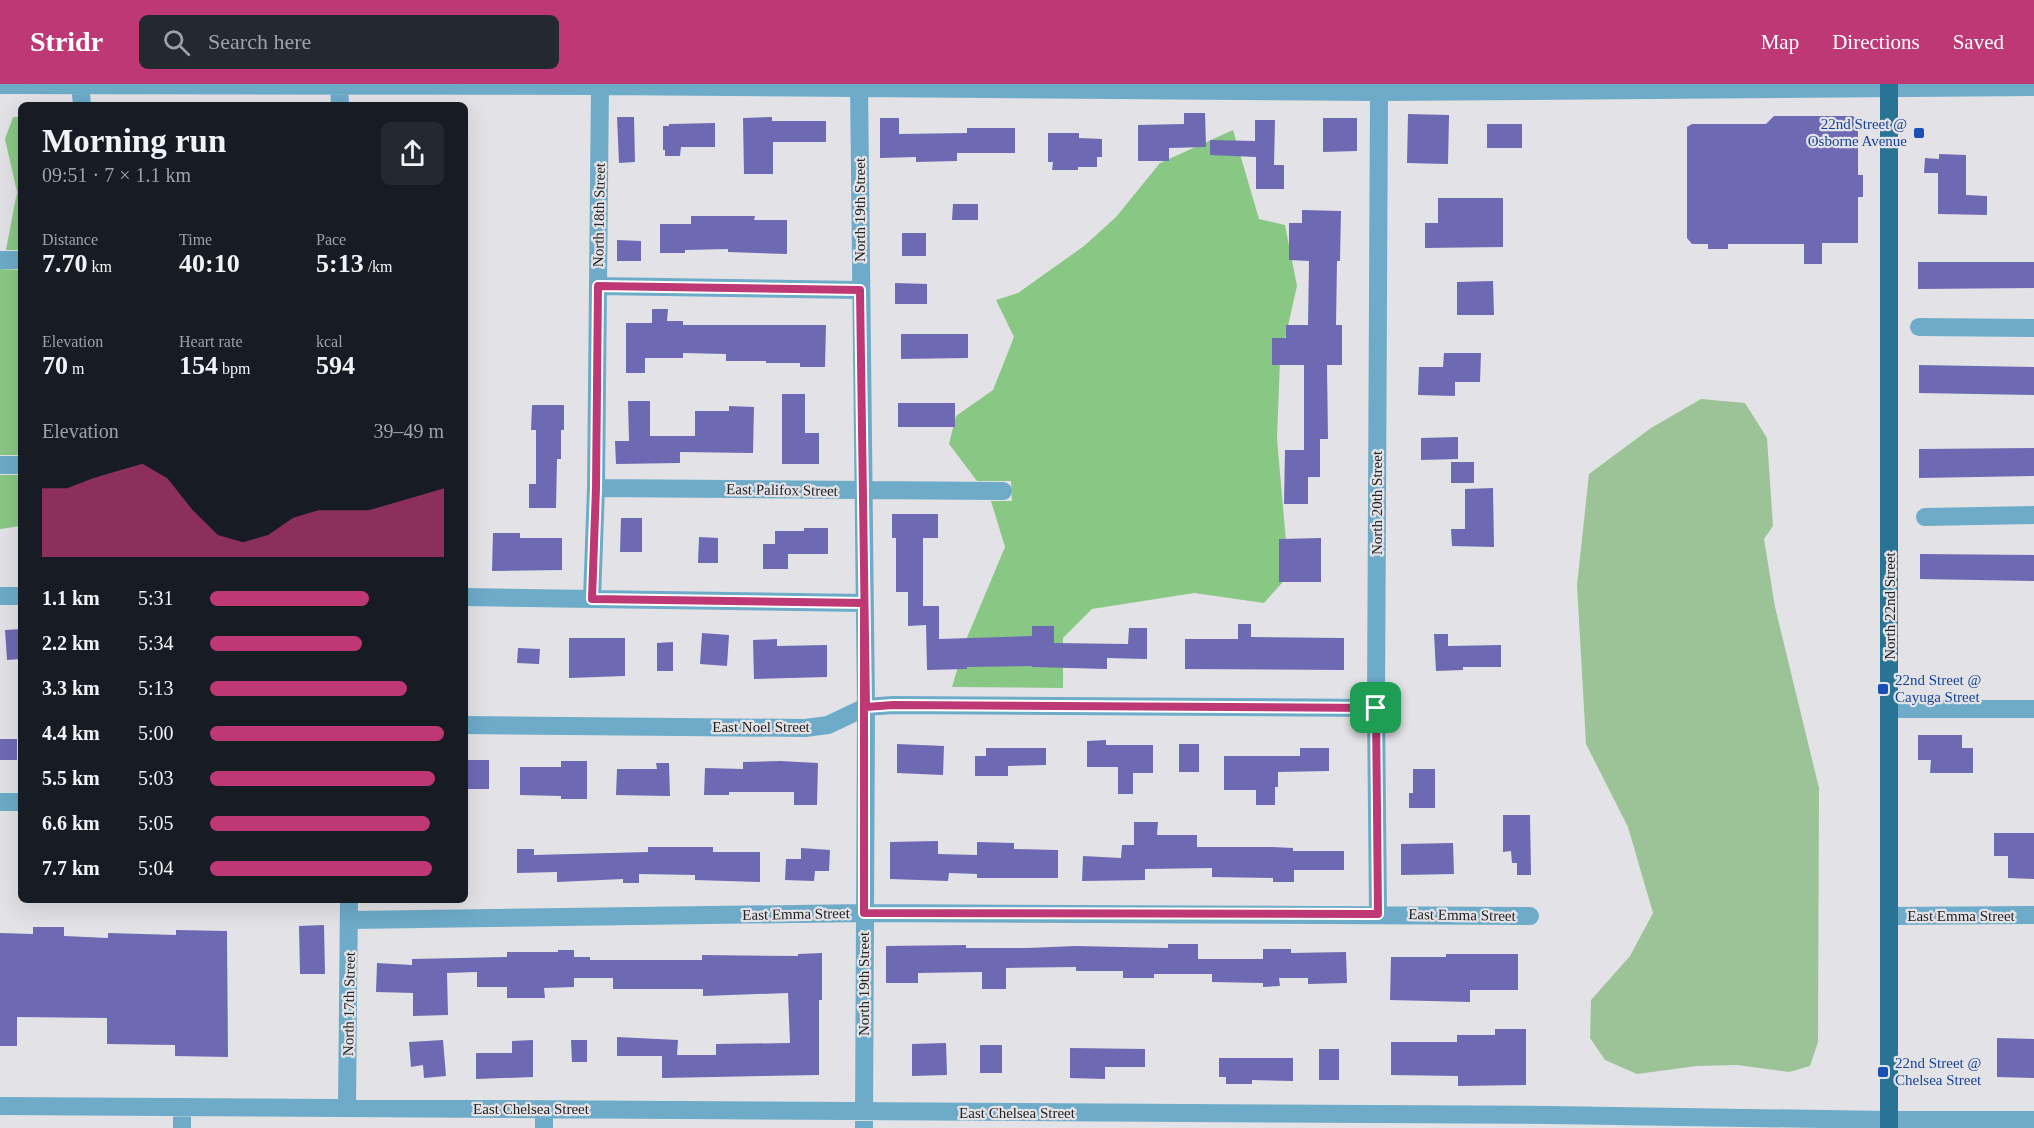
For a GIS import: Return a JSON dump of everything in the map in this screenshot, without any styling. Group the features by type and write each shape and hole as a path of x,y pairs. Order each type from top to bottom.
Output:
{"main road":[{"name":"North 22nd Street","path":"1889,86 1889,1124"}],"street":[{"path":"0,84 859,86 1379,92 1889,86 2034,87"},
{"path":"80,84 82,102"},
{"path":"339,85 340,102"},
{"name":"North 18th Street","path":"592,599 596,488 600,85"},
{"name":"North 19th Street","path":"859,86 866,707 864,1120"},
{"name":"North 20th Street","path":"1378,914 1376,708 1379,92"},
{"path":"0,260 18,260"},
{"path":"598,286 860,290"},
{"path":"1919,327 2034,328"},
{"path":"0,465 18,465"},
{"name":"East Palifox Street","path":"596,488 1003,491"},
{"path":"1925,517 2034,515"},
{"path":"0,596 18,596"},
{"path":"468,597 864,603"},
{"name":"East Noel Street","path":"468,725 805,728 828,725 866,707 893,705 1376,708"},
{"path":"1889,709 2034,709"},
{"path":"0,802 18,802"},
{"name":"North 17th Street","path":"347,1108 349,903"},
{"name":"East Emma Street","path":"350,920 864,913 1530,916"},
{"name":"East Emma Street","path":"1889,916 2034,915"},
{"name":"East Chelsea Street","path":"0,1106 544,1109 864,1120 1889,1124 2034,1120"},
{"path":"182,1107 182,1128"},
{"path":"544,1109 544,1128"}],"green space":[{"path":"13,117 18,117 18,250 6,250 17,192 5,139"},
{"path":"1233,130 1259,219 1285,225 1297,286 1280,361 1277,439 1289,575 1264,603 1194,593 1092,609 1063,638 1063,688 952,687 966,640 1005,547 991,501 1012,501 1011,481 977,481 949,444 956,416 993,390 1014,337 996,300 1018,293 1084,246 1116,217 1160,163"},
{"path":"0,269 18,270 18,455 0,455"},
{"path":"1701,399 1745,403 1767,438 1773,526 1764,539 1775,607 1819,788 1818,1042 1810,1066 1789,1072 1737,1065 1697,1066 1637,1074 1605,1060 1590,1038 1591,1000 1630,956 1653,913 1628,827 1586,744 1577,585 1589,474 1651,428"},
{"path":"0,475 18,475 18,526 0,529"}],"building":[{"path":"1184,113 1205,113 1206,147 1169,148 1169,161 1138,161 1138,125 1184,124"},
{"path":"1408,114 1449,115 1448,164 1407,163"},
{"path":"1774,116 1853,116 1858,122 1858,175 1863,175 1863,197 1858,197 1858,243 1822,243 1822,264 1804,264 1804,244 1728,244 1728,249 1708,249 1708,244 1692,244 1687,238 1687,127 1692,124 1766,124"},
{"path":"617,117 634,117 635,162 619,163"},
{"path":"772,117 772,121 826,121 826,142 773,142 773,174 744,174 743,118"},
{"path":"880,118 899,118 899,134 967,133 967,128 1015,128 1015,153 957,153 957,161 916,162 916,157 880,158"},
{"path":"1323,118 1357,118 1357,151 1323,152"},
{"path":"1255,120 1275,120 1274,165 1284,165 1284,189 1256,189 1256,157 1210,155 1210,140 1255,141"},
{"path":"715,123 715,147 681,147 680,156 665,156 663,126"},
{"path":"1487,124 1522,124 1522,148 1487,148"},
{"path":"1048,133 1079,133 1079,138 1102,139 1102,157 1097,157 1097,167 1052,170 1053,162 1048,162"},
{"path":"1939,154 1966,155 1966,195 1987,196 1987,215 1938,214 1938,173 1924,173 1925,158 1939,159"},
{"path":"1438,198 1503,198 1503,247 1425,248 1425,223 1438,223"},
{"path":"953,204 978,204 978,220 952,220"},
{"path":"1302,210 1341,211 1340,261 1337,261 1336,325 1342,325 1342,365 1327,365 1328,439 1320,439 1320,477 1308,477 1308,504 1284,504 1285,450 1304,450 1304,365 1272,365 1272,338 1286,338 1286,325 1308,325 1309,261 1289,260 1289,223 1302,223"},
{"path":"691,216 755,216 754,220 787,220 787,254 728,252 728,249 660,253 660,224 691,224"},
{"path":"902,233 926,233 926,256 902,256"},
{"path":"617,240 641,241 641,261 617,261"},
{"path":"1918,262 2034,262 2034,288 1918,289"},
{"path":"1493,281 1494,315 1457,315 1457,282"},
{"path":"895,283 927,284 927,304 895,304"},
{"path":"652,309 668,309 667,321 683,321 683,325 826,325 825,367 800,367 800,363 726,361 726,354 683,353 683,358 645,358 645,373 626,373 626,323 652,323"},
{"path":"901,334 968,334 968,358 901,359"},
{"path":"1444,353 1481,353 1480,382 1455,382 1455,396 1418,395 1419,367 1443,367"},
{"path":"1919,365 2034,367 2034,395 1919,393"},
{"path":"782,394 805,394 805,433 819,433 819,464 782,464"},
{"path":"628,401 650,401 650,436 695,436 695,411 729,411 729,406 754,407 753,453 680,452 680,463 616,464 615,441 629,441"},
{"path":"898,403 955,403 955,427 898,427"},
{"path":"532,405 564,405 561,459 557,459 556,508 529,508 529,484 536,484 536,430 531,430"},
{"path":"1458,437 1458,459 1421,460 1421,438"},
{"path":"2034,448 2034,476 1919,478 1919,449"},
{"path":"1451,462 1474,462 1474,483 1451,483"},
{"path":"1493,488 1494,547 1452,546 1451,529 1465,529 1465,489"},
{"path":"892,514 938,514 938,538 923,538 923,606 939,606 939,639 1032,636 1032,626 1054,626 1054,643 1128,644 1129,628 1147,628 1147,659 1107,658 1107,669 1032,666 927,670 926,625 908,626 908,592 896,592 896,538 892,538"},
{"path":"621,518 642,518 642,552 620,552"},
{"path":"804,528 828,528 828,554 788,554 788,569 763,569 763,544 775,544 775,531 804,531"},
{"path":"493,533 520,533 520,538 562,538 562,570 492,571"},
{"path":"699,537 718,538 718,563 698,563"},
{"path":"1321,538 1321,582 1279,582 1279,539"},
{"path":"1920,554 2034,555 2034,581 1920,579"},
{"path":"1238,624 1251,624 1251,637 1344,638 1344,670 1185,669 1185,639 1238,639"},
{"path":"18,629 18,659 7,660 5,630"},
{"path":"702,633 729,635 727,666 700,664"},
{"path":"1434,634 1448,634 1448,646 1501,645 1501,667 1463,667 1463,670 1436,671"},
{"path":"569,638 625,638 625,676 569,678"},
{"path":"777,639 777,646 827,645 827,677 754,679 753,640"},
{"path":"673,642 673,671 657,671 657,643"},
{"path":"518,648 540,649 539,664 517,663"},
{"path":"1918,735 1962,735 1962,748 1973,748 1973,773 1930,773 1931,760 1918,760"},
{"path":"0,739 17,739 17,760 0,760"},
{"path":"1106,740 1106,745 1153,745 1153,773 1133,773 1133,794 1118,794 1118,767 1087,767 1087,741"},
{"path":"897,744 944,746 943,775 897,773"},
{"path":"1179,744 1199,744 1199,772 1179,772"},
{"path":"986,748 1046,748 1046,765 1008,766 1008,776 975,776 975,756 986,756"},
{"path":"1300,748 1329,748 1329,771 1278,772 1275,805 1256,805 1256,790 1224,790 1224,756 1300,756"},
{"path":"468,760 489,760 489,789 468,789"},
{"path":"561,761 587,761 587,799 520,795 520,767 561,767"},
{"path":"743,762 818,763 817,805 794,805 794,792 729,792 729,795 704,795 705,768 743,769"},
{"path":"656,763 669,763 670,796 616,795 617,769 657,769"},
{"path":"1413,769 1435,769 1435,808 1409,808 1409,793 1413,793"},
{"path":"1503,815 1530,815 1531,875 1517,875 1517,863 1512,863 1511,851 1503,852"},
{"path":"1134,822 1158,822 1157,835 1197,835 1197,847 1272,847 1293,848 1293,851 1344,851 1344,870 1294,870 1294,882 1273,882 1273,878 1212,877 1212,868 1145,869 1145,880 1082,881 1083,856 1121,858 1122,845 1134,845"},
{"path":"1994,833 2034,833 2034,879 2008,878 2008,856 1994,856"},
{"path":"938,841 938,854 977,855 977,842 1014,843 1014,849 1058,850 1058,878 977,878 977,874 949,873 948,881 890,879 890,842"},
{"path":"1453,843 1454,874 1401,875 1401,844"},
{"path":"648,847 713,847 713,852 760,852 760,882 695,880 695,875 639,874 639,883 623,883 623,879 557,882 557,872 517,873 517,849 534,849 534,855 648,852"},
{"path":"801,848 830,850 829,871 815,871 814,881 785,880 786,859 801,859"},
{"path":"324,925 325,974 300,974 299,926"},
{"path":"33,927 64,927 64,936 108,938 108,933 176,935 176,930 227,931 228,1057 175,1056 175,1045 107,1044 107,1018 17,1017 17,1046 0,1046 0,933 33,934"},
{"path":"1168,944 1198,944 1198,959 1263,959 1263,949 1291,949 1291,953 1346,952 1347,983 1308,984 1308,978 1279,978 1280,986 1263,987 1263,983 1212,982 1212,974 1154,974 1154,978 1123,978 1123,971 1076,971 1076,967 1006,968 1006,989 982,989 982,972 918,973 918,983 886,983 886,946 1168,948"},
{"path":"558,950 574,950 574,957 590,957 590,960 702,960 702,955 798,956 798,954 822,953 822,1000 819,1000 819,1075 662,1078 662,1056 617,1056 617,1037 678,1040 677,1055 716,1055 716,1044 790,1043 788,993 703,996 703,989 613,989 613,978 574,978 574,987 544,988 545,998 507,998 507,987 477,987 477,972 447,973 448,1015 413,1016 413,993 376,992 377,963 412,965 412,959 507,957 507,952 558,952"},
{"path":"1446,954 1518,954 1518,990 1470,990 1470,1002 1390,1000 1391,957 1446,957"},
{"path":"1495,1029 1526,1029 1526,1085 1458,1086 1458,1076 1391,1075 1391,1042 1457,1042 1457,1035 1495,1035"},
{"path":"1997,1038 2034,1039 2034,1078 1997,1077"},
{"path":"443,1040 446,1076 424,1078 423,1065 411,1067 409,1042"},
{"path":"533,1040 533,1077 476,1079 476,1053 512,1053 512,1041"},
{"path":"571,1040 587,1040 587,1062 572,1062"},
{"path":"946,1043 947,1075 912,1076 912,1044"},
{"path":"980,1045 1002,1045 1002,1073 980,1073"},
{"path":"1070,1048 1145,1049 1145,1067 1105,1067 1105,1079 1070,1078"},
{"path":"1319,1049 1339,1049 1339,1080 1319,1080"},
{"path":"1219,1058 1293,1058 1293,1081 1252,1080 1252,1084 1226,1084 1226,1077 1219,1077"}],"place":[{"name":"22nd Street @ Osborne Avenue","path":"1919,133"},
{"name":"22nd Street @ Cayuga Street","path":"1883,689"},
{"name":"22nd Street @ Chelsea Street","path":"1883,1072"}],"route":[{"path":"1376,708 893,705 866,707 860,290 598,286 596,488 592,599 864,603 866,707 864,913 1378,914 1376,708"}]}
